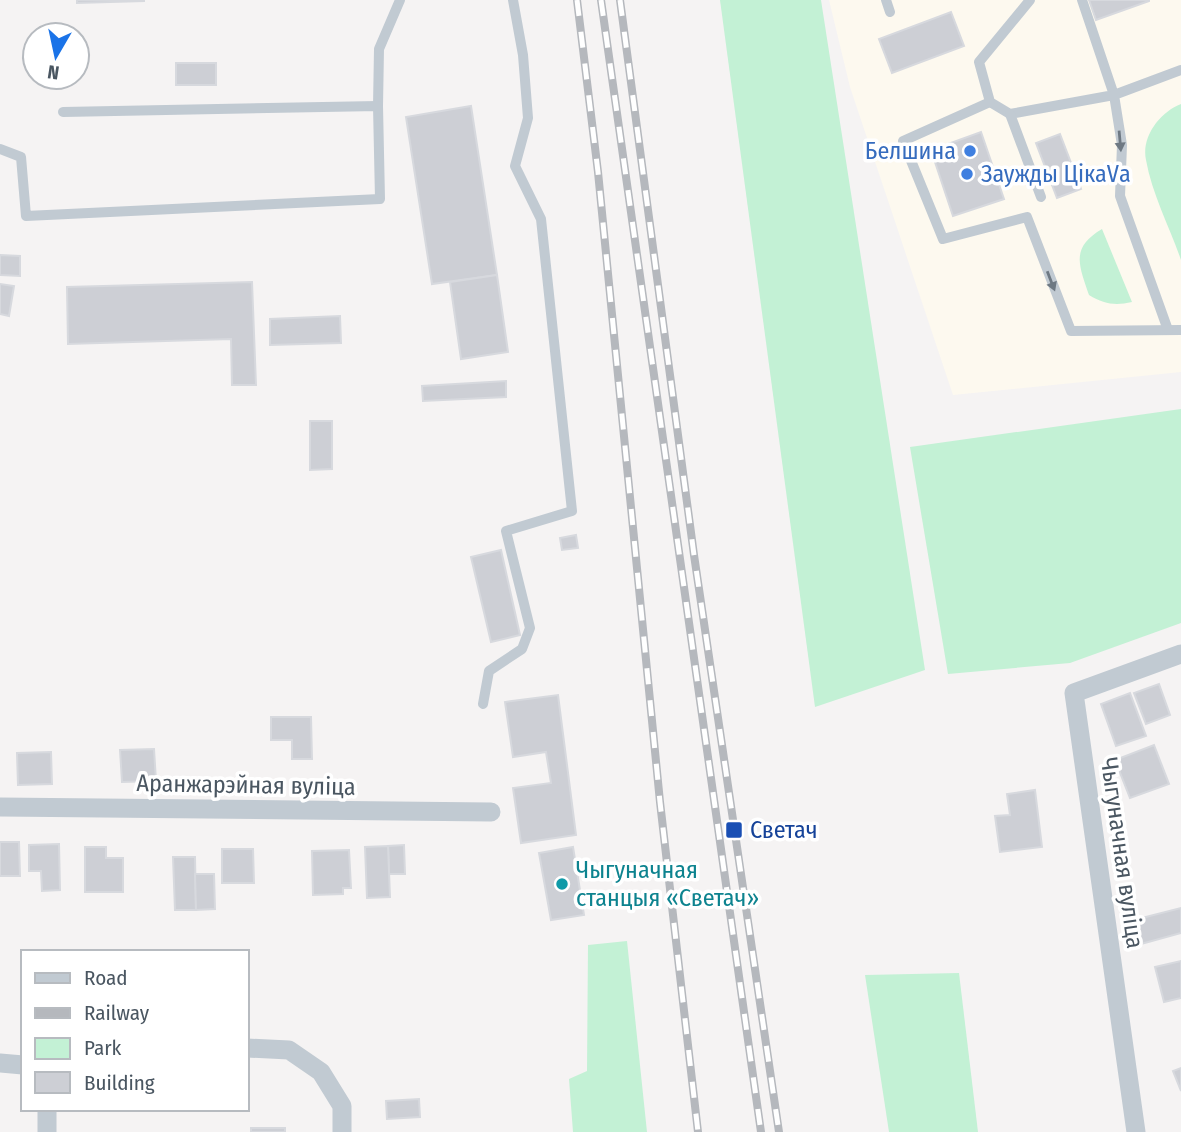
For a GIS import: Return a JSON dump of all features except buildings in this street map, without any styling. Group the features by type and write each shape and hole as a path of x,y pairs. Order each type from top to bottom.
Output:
{"street":[{"name":"Чыгуначная вуліца","path":"1136,1132 1074,693 1181,654"},
{"name":"Аранжарэйная вуліца","path":"0,807 491,812"},
{"path":"248,1048 289,1050 321,1072 342,1106 342,1132"},
{"path":"0,1063 21,1065"},
{"path":"47,1111 47,1132"}],"lane":[{"path":"0,149 21,157 26,216 380,199 379,49 400,0"},
{"path":"483,704 489,671 522,649 530,628 506,531 572,511 541,219 515,166 528,118 523,55 513,0"},
{"path":"886,0 890,12"},
{"path":"1030,0 979,62 990,102 1010,114 1041,198"},
{"path":"1082,0 1114,95 1122,145 1120,196 1168,330"},
{"path":"1010,114 1114,95 1181,70"},
{"path":"990,102 903,141 943,239 1027,217 1071,331 1181,330"},
{"path":"63,112 378,106"}],"shaded area":[{"path":"829,0 1181,0 1181,372 953,395 850,87"}],"green space":[{"path":"720,0 821,0 925,670 815,707"},
{"path":"1181,104 1181,260 1152,185 1145,151 1149,134 1159,119"},
{"path":"1102,229 1132,302 1110,303 1089,295 1080,266 1081,250 1092,236"},
{"path":"1181,409 1181,623 1070,663 948,674 910,447"},
{"path":"627,941 647,1132 573,1132 569,1079 587,1071 588,945"},
{"path":"959,973 978,1132 889,1132 865,975"}],"railway":[{"path":"577,0 598,172 660,802 698,1132"},
{"path":"601,0 761,1132"},
{"path":"620,0 694,555 779,1132"}],"place":[{"name":"Белшина","path":"970,151"},
{"name":"Заужды ЦікаVа","path":"967,174"},
{"name":"Светач","path":"734,830"},
{"name":"Чыгуначная станцыя «Светач»","path":"562,884"}]}
